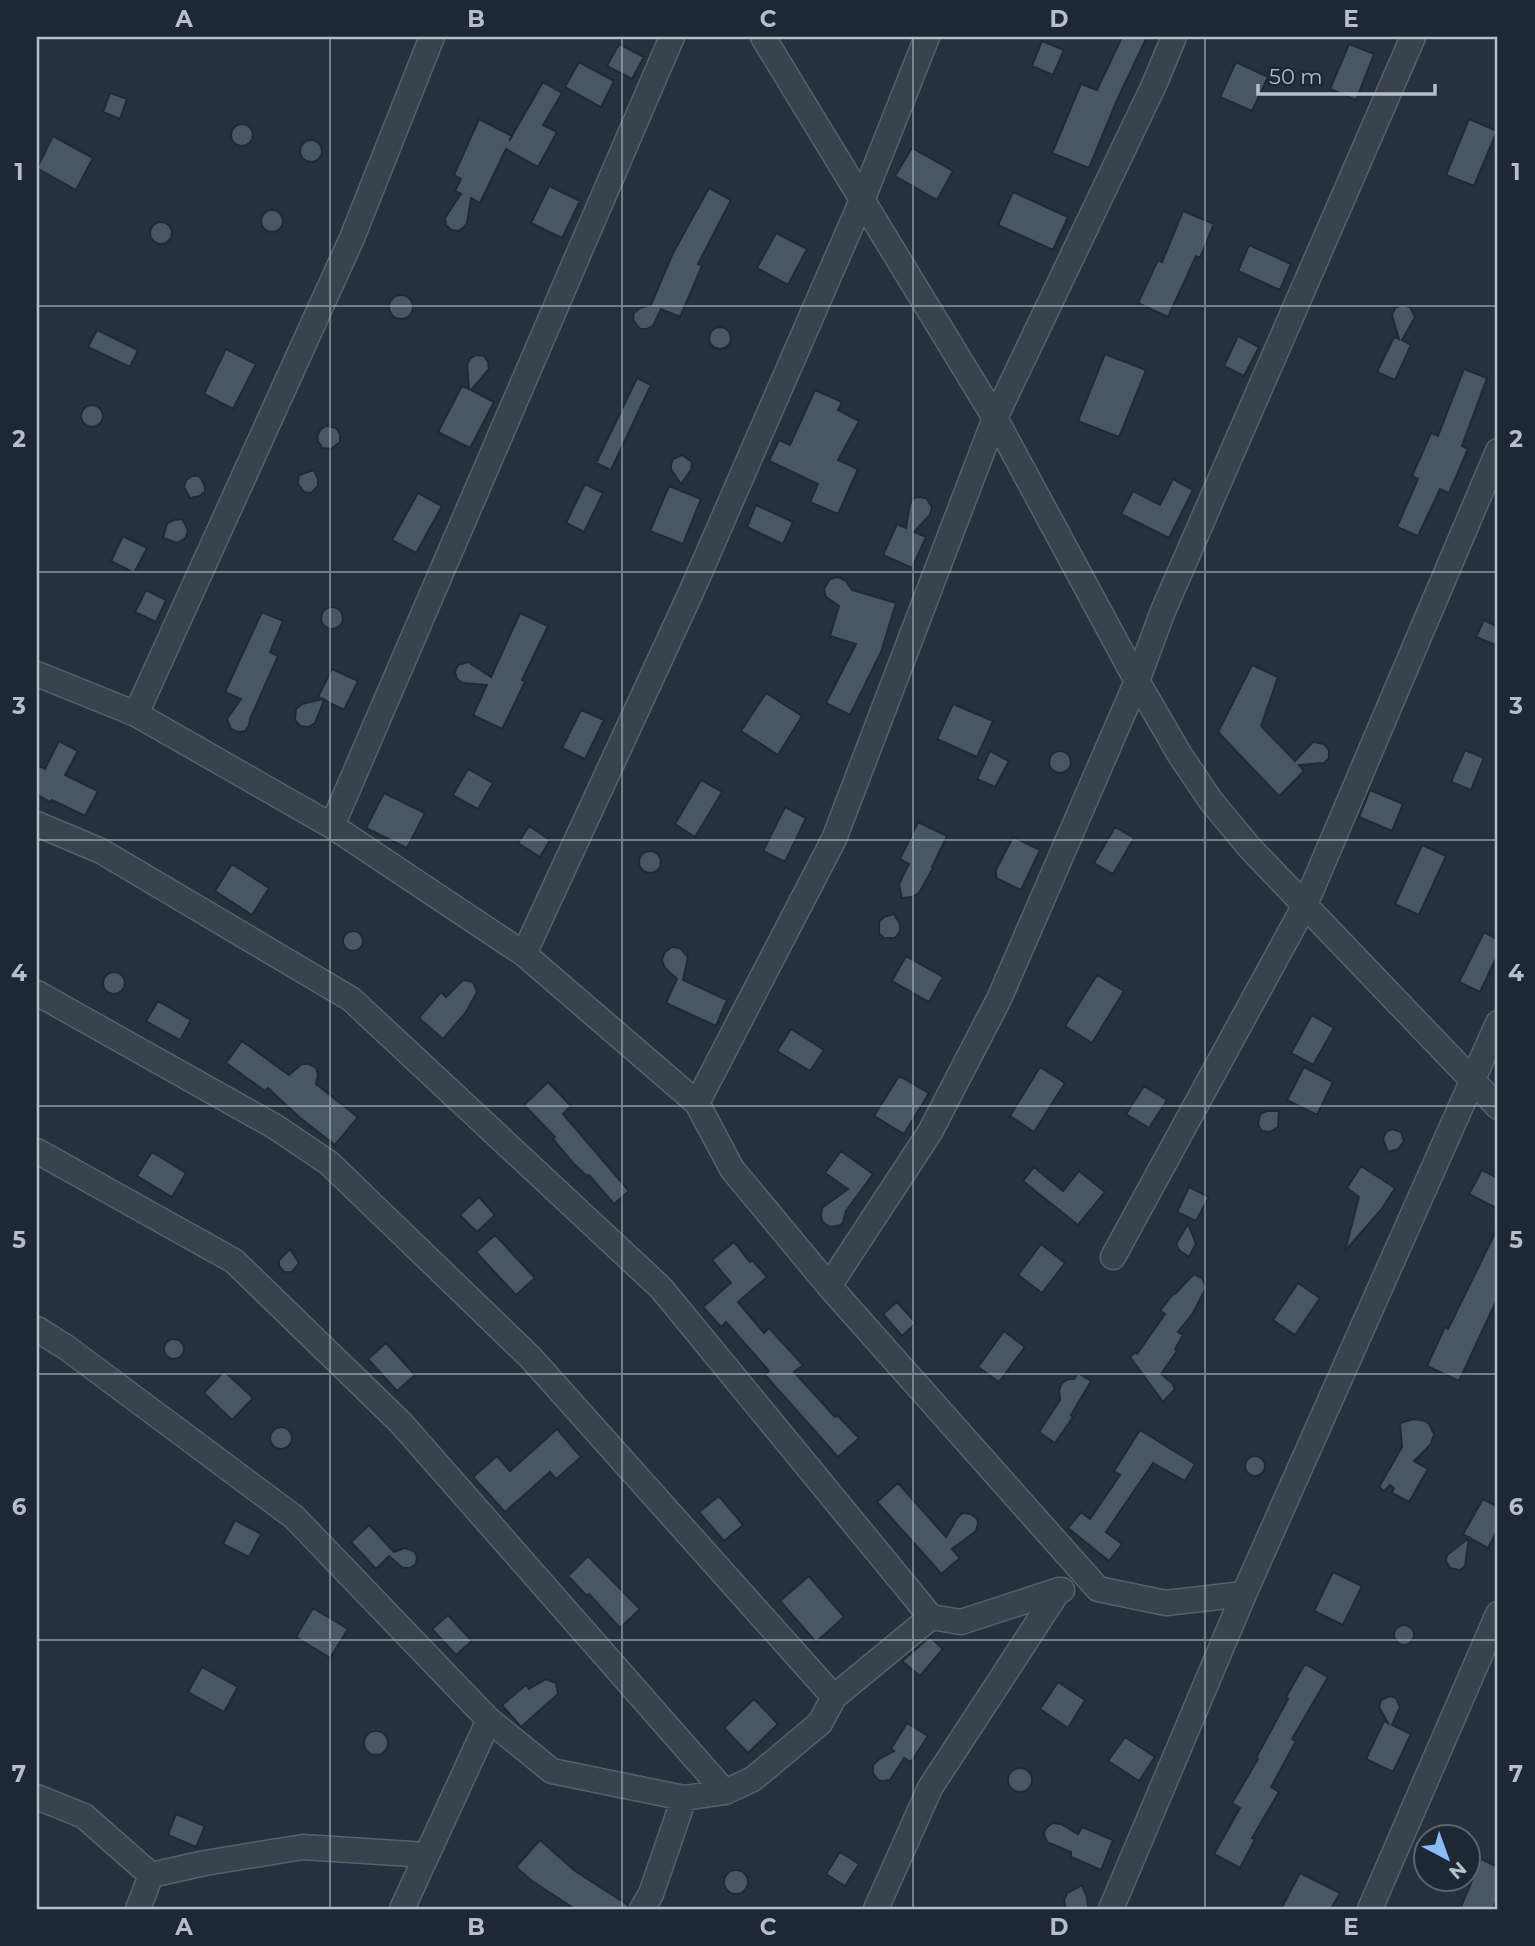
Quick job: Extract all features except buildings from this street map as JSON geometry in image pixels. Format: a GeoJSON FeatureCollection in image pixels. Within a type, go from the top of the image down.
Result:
{"type":"FeatureCollection","features":[{"type":"Feature","properties":{"kind":"street"},"geometry":{"type":"LineString","coordinates":[[136,715],[352,238],[432,37]]}},
{"type":"Feature","properties":{"kind":"street"},"geometry":{"type":"LineString","coordinates":[[332,826],[672,37]]}},
{"type":"Feature","properties":{"kind":"street"},"geometry":{"type":"LineString","coordinates":[[763,37],[995,418],[1138,681],[1180,755],[1211,801],[1250,848],[1498,1107]]}},
{"type":"Feature","properties":{"kind":"street"},"geometry":{"type":"LineString","coordinates":[[524,954],[693,588],[863,198],[927,37]]}},
{"type":"Feature","properties":{"kind":"street"},"geometry":{"type":"LineString","coordinates":[[697,1103],[834,839],[995,418],[1154,85],[1174,37]]}},
{"type":"Feature","properties":{"kind":"street"},"geometry":{"type":"LineString","coordinates":[[830,1286],[930,1132],[992,1011],[1138,681],[1163,611],[1413,37]]}},
{"type":"Feature","properties":{"kind":"street"},"geometry":{"type":"LineString","coordinates":[[1113,1257],[1305,905],[1498,451]]}},
{"type":"Feature","properties":{"kind":"street"},"geometry":{"type":"LineString","coordinates":[[37,674],[136,715],[332,826],[524,954],[697,1103],[732,1169],[830,1286],[1098,1589]]}},
{"type":"Feature","properties":{"kind":"street"},"geometry":{"type":"LineString","coordinates":[[37,824],[101,851],[351,999],[661,1288],[931,1617],[961,1622],[1059,1590],[1098,1589],[1166,1603],[1244,1594]]}},
{"type":"Feature","properties":{"kind":"street"},"geometry":{"type":"LineString","coordinates":[[37,993],[274,1126],[329,1163],[531,1358],[834,1698]]}},
{"type":"Feature","properties":{"kind":"street"},"geometry":{"type":"LineString","coordinates":[[1111,1909],[1244,1594],[1498,1023]]}},
{"type":"Feature","properties":{"kind":"street"},"geometry":{"type":"LineString","coordinates":[[37,1151],[234,1261],[401,1423],[725,1792]]}},
{"type":"Feature","properties":{"kind":"street"},"geometry":{"type":"LineString","coordinates":[[37,1329],[67,1348],[294,1517],[489,1720],[552,1771],[684,1798],[725,1792],[753,1779],[820,1723],[834,1698],[931,1617]]}},
{"type":"Feature","properties":{"kind":"street"},"geometry":{"type":"LineString","coordinates":[[876,1909],[930,1788],[1059,1590]]}},
{"type":"Feature","properties":{"kind":"street"},"geometry":{"type":"LineString","coordinates":[[1370,1909],[1498,1614]]}},
{"type":"Feature","properties":{"kind":"street"},"geometry":{"type":"LineString","coordinates":[[402,1909],[489,1720]]}},
{"type":"Feature","properties":{"kind":"street"},"geometry":{"type":"LineString","coordinates":[[37,1797],[83,1816],[151,1875]]}},
{"type":"Feature","properties":{"kind":"street"},"geometry":{"type":"LineString","coordinates":[[642,1909],[651,1894],[684,1798]]}},
{"type":"Feature","properties":{"kind":"street"},"geometry":{"type":"LineString","coordinates":[[151,1875],[303,1847],[427,1855]]}},
{"type":"Feature","properties":{"kind":"street"},"geometry":{"type":"LineString","coordinates":[[138,1909],[151,1875]]}}]}
